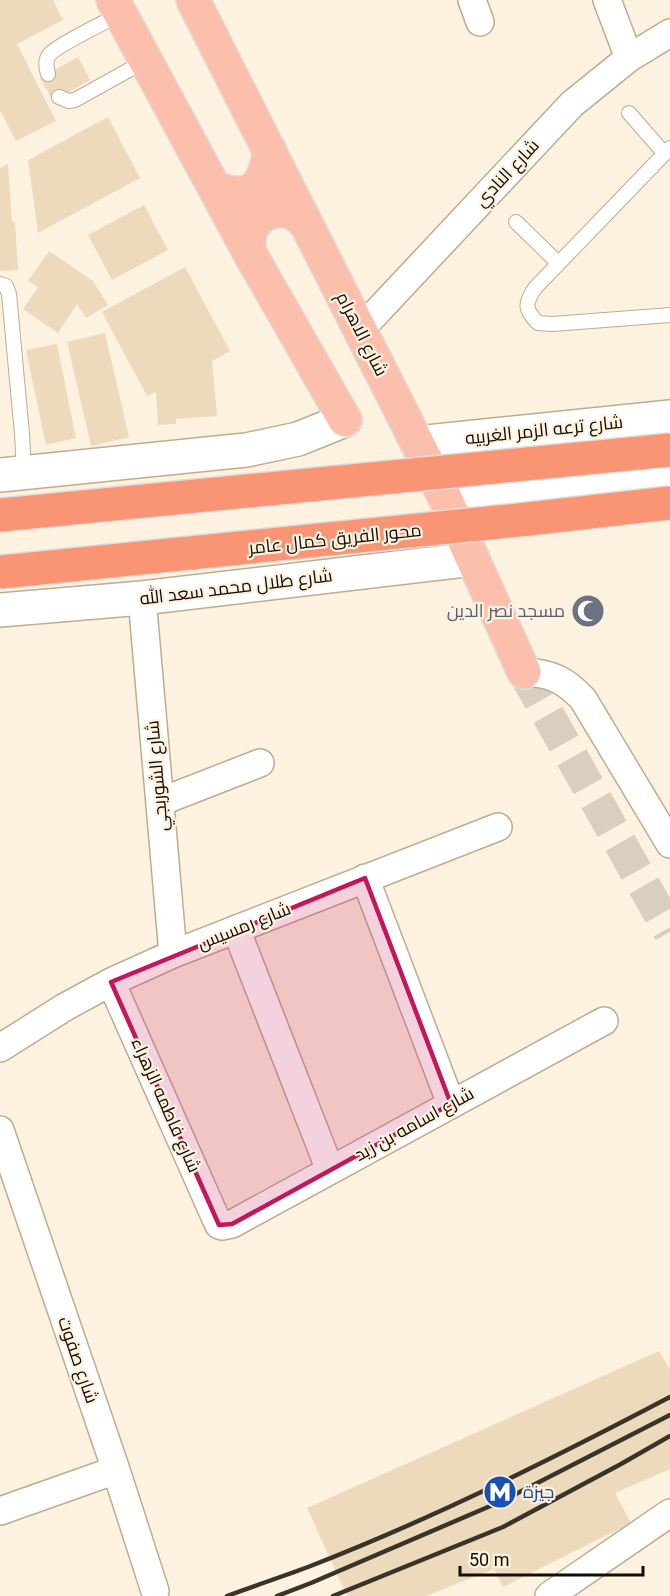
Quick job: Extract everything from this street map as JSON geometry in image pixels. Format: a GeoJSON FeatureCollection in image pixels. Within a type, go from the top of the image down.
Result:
{"type":"FeatureCollection","features":[{"type":"Feature","properties":{"kind":"highway"},"geometry":{"type":"LineString","coordinates":[[0,515],[670,450]]}},
{"type":"Feature","properties":{"kind":"highway","name":"محور الفريق كمال عامر"},"geometry":{"type":"LineString","coordinates":[[0,572],[516,521],[670,503]]}},
{"type":"Feature","properties":{"kind":"main road","name":"شارع الاهرام"},"geometry":{"type":"LineString","coordinates":[[193,0],[446,500],[524,672]]}},
{"type":"Feature","properties":{"kind":"main road"},"geometry":{"type":"LineString","coordinates":[[12,473],[246,450],[298,439],[345,420],[249,252],[116,7]]}},
{"type":"Feature","properties":{"kind":"main road"},"geometry":{"type":"LineString","coordinates":[[215,188],[236,193],[254,188],[261,182],[266,171],[270,151]]}},
{"type":"Feature","properties":{"kind":"main road"},"geometry":{"type":"LineString","coordinates":[[249,252],[251,229],[264,215],[283,210],[293,213],[304,222]]}},
{"type":"Feature","properties":{"kind":"main road","name":"شارع ترعه الزمر الغربيه"},"geometry":{"type":"LineString","coordinates":[[417,443],[670,417]]}},
{"type":"Feature","properties":{"kind":"main road"},"geometry":{"type":"LineString","coordinates":[[446,500],[670,479]]}},
{"type":"Feature","properties":{"kind":"main road","name":"شارع طلال محمد سعد الله"},"geometry":{"type":"LineString","coordinates":[[0,610],[142,598],[472,559]]}},
{"type":"Feature","properties":{"kind":"street"},"geometry":{"type":"LineString","coordinates":[[607,0],[630,58]]}},
{"type":"Feature","properties":{"kind":"street","name":"شارع النادي"},"geometry":{"type":"LineString","coordinates":[[360,330],[572,104],[630,58],[670,33]]}},
{"type":"Feature","properties":{"kind":"street","name":"شارع الشوربجي"},"geometry":{"type":"LineString","coordinates":[[142,598],[173,954]]}},
{"type":"Feature","properties":{"kind":"street"},"geometry":{"type":"LineString","coordinates":[[524,672],[538,672],[557,678],[574,689],[583,699],[666,826]]}},
{"type":"Feature","properties":{"kind":"street"},"geometry":{"type":"LineString","coordinates":[[159,802],[260,763]]}},
{"type":"Feature","properties":{"kind":"street","name":"شارع رمسيس"},"geometry":{"type":"LineString","coordinates":[[0,1048],[65,1007],[111,982],[173,954],[498,827]]}},
{"type":"Feature","properties":{"kind":"street"},"geometry":{"type":"LineString","coordinates":[[365,878],[451,1104]]}},
{"type":"Feature","properties":{"kind":"street"},"geometry":{"type":"LineString","coordinates":[[236,929],[330,1170]]}},
{"type":"Feature","properties":{"kind":"street","name":"شارع فاطمه الزهراء"},"geometry":{"type":"LineString","coordinates":[[111,982],[217,1221],[222,1226]]}},
{"type":"Feature","properties":{"kind":"street","name":"شارع اسامه بن زيد"},"geometry":{"type":"LineString","coordinates":[[222,1226],[232,1224],[604,1021]]}},
{"type":"Feature","properties":{"kind":"street","name":"شارع صفوت"},"geometry":{"type":"LineString","coordinates":[[0,1130],[155,1591]]}},
{"type":"Feature","properties":{"kind":"street"},"geometry":{"type":"LineString","coordinates":[[0,1510],[116,1470]]}},
{"type":"Feature","properties":{"kind":"street"},"geometry":{"type":"LineString","coordinates":[[549,1596],[670,1513]]}},
{"type":"Feature","properties":{"kind":"lane"},"geometry":{"type":"LineString","coordinates":[[48,74],[47,60],[54,50],[116,7]]}},
{"type":"Feature","properties":{"kind":"lane"},"geometry":{"type":"LineString","coordinates":[[59,97],[69,101],[75,100],[145,61]]}},
{"type":"Feature","properties":{"kind":"lane"},"geometry":{"type":"LineString","coordinates":[[629,114],[667,150],[535,288],[527,299],[528,314],[538,323],[553,324],[670,315]]}},
{"type":"Feature","properties":{"kind":"lane"},"geometry":{"type":"LineString","coordinates":[[516,222],[558,263]]}},
{"type":"Feature","properties":{"kind":"lane"},"geometry":{"type":"LineString","coordinates":[[0,284],[6,286],[9,294],[22,434],[12,473]]}},
{"type":"Feature","properties":{"kind":"highlighted area"},"geometry":{"type":"Polygon","coordinates":[[[365,878],[451,1104],[232,1224],[219,1225],[111,982],[365,878]]]}},
{"type":"Feature","properties":{"kind":"building"},"geometry":{"type":"Polygon","coordinates":[[[0,0],[53,0],[63,20],[17,44],[56,121],[16,141],[0,110],[0,0]]]}},
{"type":"Feature","properties":{"kind":"building"},"geometry":{"type":"Polygon","coordinates":[[[78,57],[90,80],[53,101],[40,78],[78,57]]]}},
{"type":"Feature","properties":{"kind":"building"},"geometry":{"type":"Polygon","coordinates":[[[108,117],[140,178],[38,233],[28,160],[108,117]]]}},
{"type":"Feature","properties":{"kind":"building"},"geometry":{"type":"Polygon","coordinates":[[[8,164],[18,270],[0,271],[0,168],[8,164]]]}},
{"type":"Feature","properties":{"kind":"building"},"geometry":{"type":"Polygon","coordinates":[[[144,205],[168,250],[112,280],[88,235],[144,205]]]}},
{"type":"Feature","properties":{"kind":"building"},"geometry":{"type":"Polygon","coordinates":[[[49,251],[93,281],[108,305],[86,318],[77,304],[58,333],[23,309],[38,287],[28,281],[49,251]]]}},
{"type":"Feature","properties":{"kind":"building"},"geometry":{"type":"Polygon","coordinates":[[[185,267],[230,351],[212,361],[217,416],[176,419],[176,424],[158,425],[156,392],[147,396],[102,312],[185,267]]]}},
{"type":"Feature","properties":{"kind":"building"},"geometry":{"type":"Polygon","coordinates":[[[105,333],[129,437],[91,446],[67,342],[105,333]]]}},
{"type":"Feature","properties":{"kind":"building"},"geometry":{"type":"Polygon","coordinates":[[[57,344],[76,438],[46,445],[26,350],[57,344]]]}},
{"type":"Feature","properties":{"kind":"building","name":"جيزة"},"geometry":{"type":"Polygon","coordinates":[[[659,1351],[670,1370],[670,1469],[615,1493],[631,1523],[503,1587],[494,1569],[426,1596],[347,1596],[307,1508],[659,1351]]]}},
{"type":"Feature","properties":{"kind":"tunnel"},"geometry":{"type":"LineString","coordinates":[[524,672],[670,932]]}},
{"type":"Feature","properties":{"kind":"railway"},"geometry":{"type":"LineString","coordinates":[[227,1596],[308,1567],[400,1529],[536,1465],[670,1397]]}},
{"type":"Feature","properties":{"kind":"railway"},"geometry":{"type":"LineString","coordinates":[[277,1596],[502,1501],[670,1415]]}},
{"type":"Feature","properties":{"kind":"railway"},"geometry":{"type":"LineString","coordinates":[[333,1596],[503,1527],[670,1436]]}},
{"type":"Feature","properties":{"kind":"place","name":"مسجد نصر الدين"},"geometry":{"type":"Point","coordinates":[588,611]}},
{"type":"Feature","properties":{"kind":"place","name":"جيزة"},"geometry":{"type":"Point","coordinates":[500,1492]}}]}
